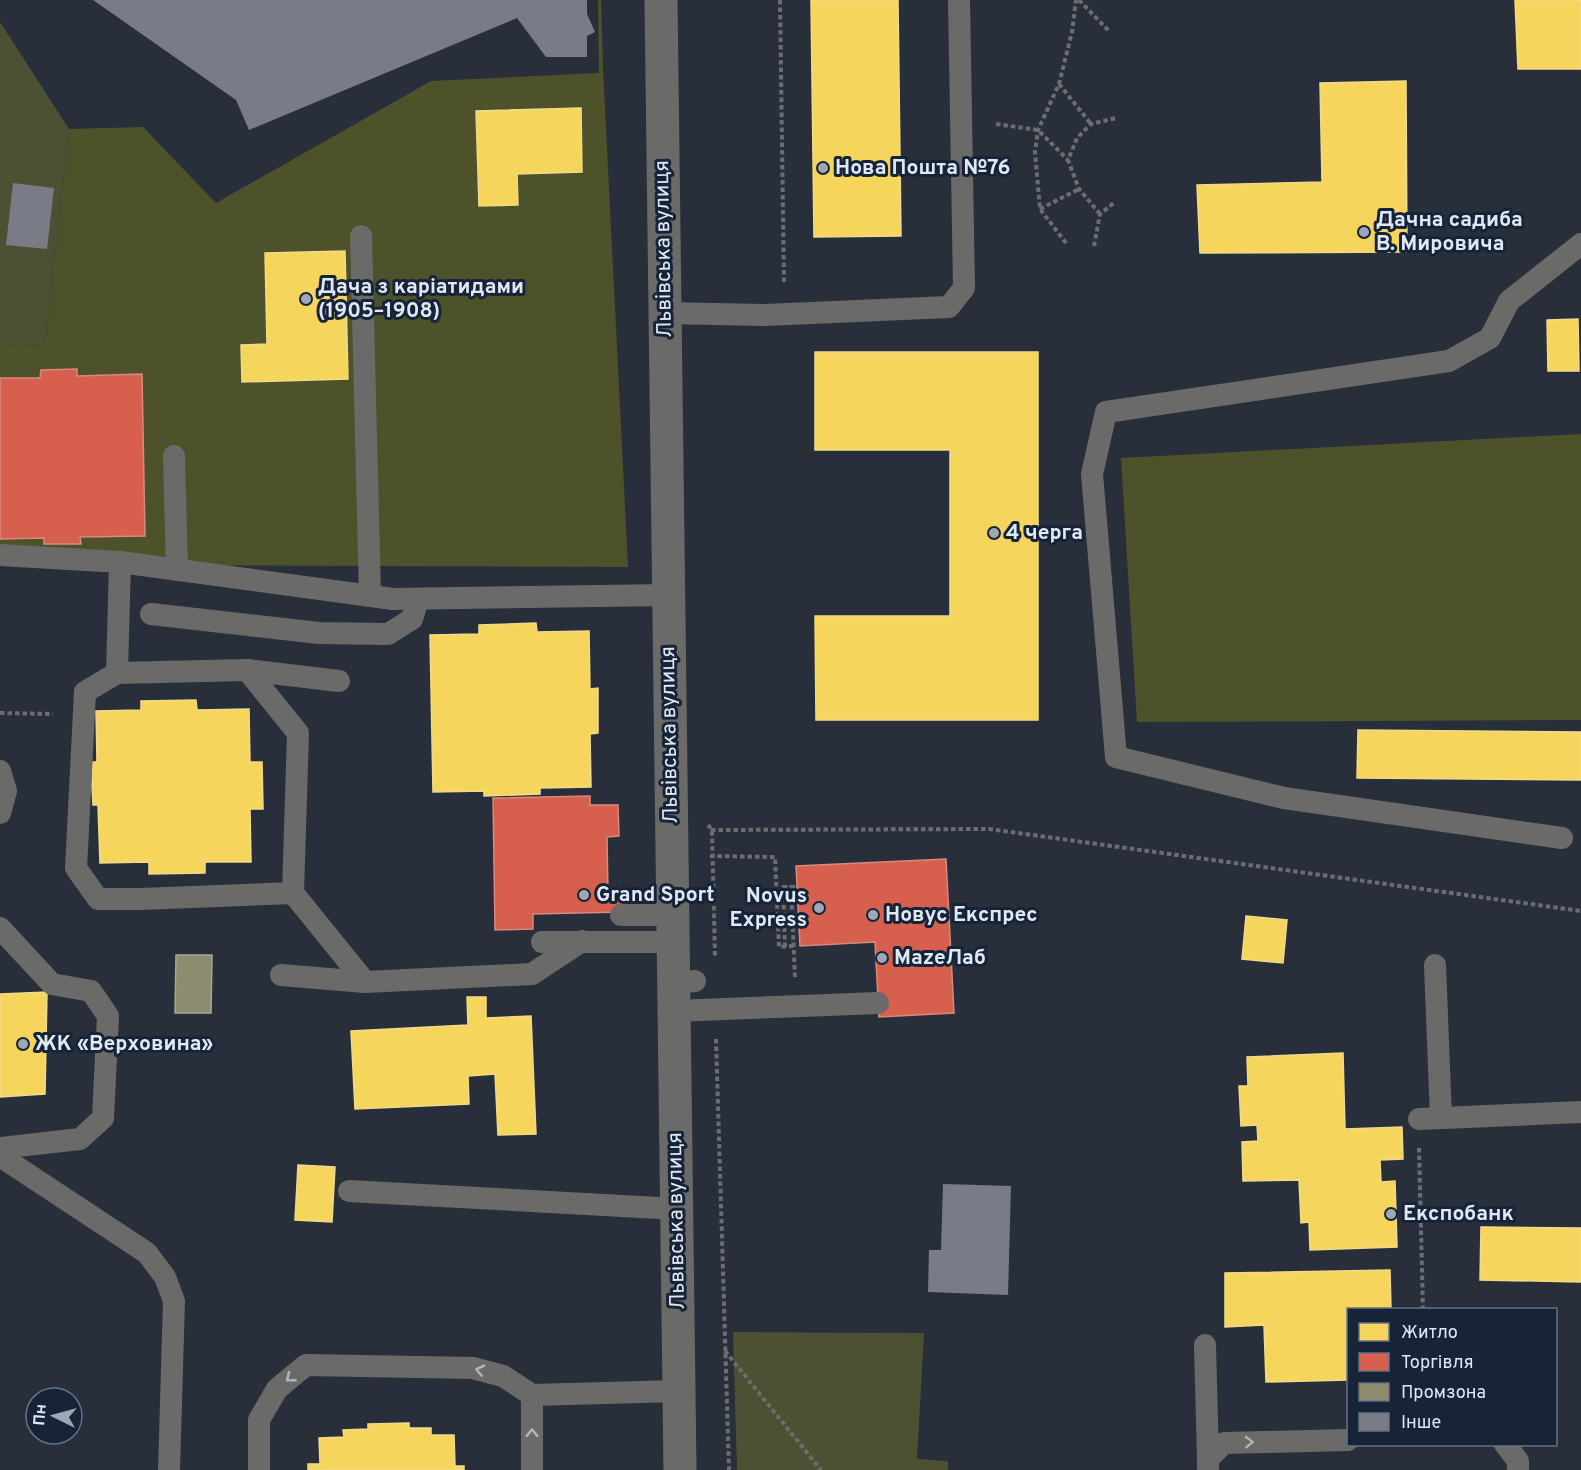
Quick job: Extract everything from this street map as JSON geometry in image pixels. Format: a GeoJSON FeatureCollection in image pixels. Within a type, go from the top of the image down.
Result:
{"type":"FeatureCollection","features":[{"type":"Feature","properties":{"kind":"street","name":"Львівська вулиця"},"geometry":{"type":"LineString","coordinates":[[661,0],[669,595],[677,860],[673,928],[681,992],[677,1209],[680,1470]]}},
{"type":"Feature","properties":{"kind":"lane"},"geometry":{"type":"LineString","coordinates":[[665,313],[784,314],[949,307],[964,288],[959,0]]}},
{"type":"Feature","properties":{"kind":"lane"},"geometry":{"type":"LineString","coordinates":[[361,236],[370,596]]}},
{"type":"Feature","properties":{"kind":"lane"},"geometry":{"type":"LineString","coordinates":[[1562,838],[1284,798],[1116,757],[1092,474],[1106,412],[1449,361],[1490,338],[1509,301],[1581,244]]}},
{"type":"Feature","properties":{"kind":"lane"},"geometry":{"type":"LineString","coordinates":[[174,456],[177,570]]}},
{"type":"Feature","properties":{"kind":"lane"},"geometry":{"type":"LineString","coordinates":[[0,555],[120,562],[393,599],[669,595]]}},
{"type":"Feature","properties":{"kind":"lane"},"geometry":{"type":"LineString","coordinates":[[117,673],[120,562]]}},
{"type":"Feature","properties":{"kind":"lane"},"geometry":{"type":"LineString","coordinates":[[151,614],[320,633],[388,634],[412,619],[418,599]]}},
{"type":"Feature","properties":{"kind":"lane"},"geometry":{"type":"LineString","coordinates":[[247,669],[298,734],[293,893],[365,982]]}},
{"type":"Feature","properties":{"kind":"lane"},"geometry":{"type":"LineString","coordinates":[[293,893],[98,899],[76,868],[85,692],[117,673],[247,669],[339,681]]}},
{"type":"Feature","properties":{"kind":"lane"},"geometry":{"type":"LineString","coordinates":[[0,771],[6,791],[0,813]]}},
{"type":"Feature","properties":{"kind":"lane"},"geometry":{"type":"LineString","coordinates":[[621,915],[673,928]]}},
{"type":"Feature","properties":{"kind":"lane"},"geometry":{"type":"LineString","coordinates":[[0,928],[52,984],[92,991],[108,1016],[103,1118],[80,1139],[0,1148]]}},
{"type":"Feature","properties":{"kind":"lane"},"geometry":{"type":"LineString","coordinates":[[542,942],[582,941],[673,928]]}},
{"type":"Feature","properties":{"kind":"lane"},"geometry":{"type":"LineString","coordinates":[[281,975],[365,982],[532,974],[582,941]]}},
{"type":"Feature","properties":{"kind":"lane"},"geometry":{"type":"LineString","coordinates":[[1435,965],[1430,1119],[1581,1112]]}},
{"type":"Feature","properties":{"kind":"lane"},"geometry":{"type":"LineString","coordinates":[[681,992],[878,1003]]}},
{"type":"Feature","properties":{"kind":"lane"},"geometry":{"type":"LineString","coordinates":[[0,1156],[147,1253],[165,1277],[174,1300],[169,1470]]}},
{"type":"Feature","properties":{"kind":"lane"},"geometry":{"type":"LineString","coordinates":[[349,1191],[677,1209]]}},
{"type":"Feature","properties":{"kind":"lane"},"geometry":{"type":"LineString","coordinates":[[1205,1345],[1208,1465]]}},
{"type":"Feature","properties":{"kind":"lane"},"geometry":{"type":"LineString","coordinates":[[259,1470],[259,1420],[277,1389],[306,1365],[473,1368],[503,1376],[532,1395],[680,1390]]}},
{"type":"Feature","properties":{"kind":"lane"},"geometry":{"type":"LineString","coordinates":[[532,1395],[532,1470]]}},
{"type":"Feature","properties":{"kind":"lane"},"geometry":{"type":"LineString","coordinates":[[1208,1465],[1224,1443],[1347,1440]]}},
{"type":"Feature","properties":{"kind":"lane"},"geometry":{"type":"LineString","coordinates":[[1507,1446],[1518,1461],[1518,1470]]}},
{"type":"Feature","properties":{"kind":"path"},"geometry":{"type":"LineString","coordinates":[[780,0],[784,314]]}},
{"type":"Feature","properties":{"kind":"path"},"geometry":{"type":"LineString","coordinates":[[1078,0],[1109,30]]}},
{"type":"Feature","properties":{"kind":"path"},"geometry":{"type":"LineString","coordinates":[[1066,243],[1040,209],[1035,152],[1038,130],[1059,84],[1078,0]]}},
{"type":"Feature","properties":{"kind":"path"},"geometry":{"type":"LineString","coordinates":[[1059,84],[1091,124]]}},
{"type":"Feature","properties":{"kind":"path"},"geometry":{"type":"LineString","coordinates":[[1068,160],[1077,138],[1091,124],[1116,118]]}},
{"type":"Feature","properties":{"kind":"path"},"geometry":{"type":"LineString","coordinates":[[996,124],[1038,130],[1068,160],[1079,189],[1100,214]]}},
{"type":"Feature","properties":{"kind":"path"},"geometry":{"type":"LineString","coordinates":[[1040,209],[1079,189]]}},
{"type":"Feature","properties":{"kind":"path"},"geometry":{"type":"LineString","coordinates":[[1094,246],[1100,214],[1115,202]]}},
{"type":"Feature","properties":{"kind":"path"},"geometry":{"type":"LineString","coordinates":[[0,713],[84,714]]}},
{"type":"Feature","properties":{"kind":"path"},"geometry":{"type":"LineString","coordinates":[[677,860],[989,829],[1581,911]]}},
{"type":"Feature","properties":{"kind":"path"},"geometry":{"type":"LineString","coordinates":[[677,860],[775,857],[778,947],[794,946],[791,887]]}},
{"type":"Feature","properties":{"kind":"path"},"geometry":{"type":"LineString","coordinates":[[785,947],[783,887],[797,887]]}},
{"type":"Feature","properties":{"kind":"path"},"geometry":{"type":"LineString","coordinates":[[1423,1308],[1430,1119]]}},
{"type":"Feature","properties":{"kind":"path"},"geometry":{"type":"LineString","coordinates":[[725,1351],[821,1470]]}},
{"type":"Feature","properties":{"kind":"green space"},"geometry":{"type":"Polygon","coordinates":[[[598,0],[601,0],[628,567],[146,565],[0,555],[0,346],[45,344],[69,129],[143,127],[216,203],[431,81],[599,73],[598,0]]]}},
{"type":"Feature","properties":{"kind":"green space"},"geometry":{"type":"Polygon","coordinates":[[[0,22],[69,129],[45,344],[0,346],[0,22]]]}},
{"type":"Feature","properties":{"kind":"green space"},"geometry":{"type":"Polygon","coordinates":[[[1581,434],[1581,720],[1137,722],[1121,458],[1581,434]]]}},
{"type":"Feature","properties":{"kind":"green space"},"geometry":{"type":"Polygon","coordinates":[[[733,1332],[924,1333],[917,1459],[948,1461],[948,1470],[737,1470],[733,1332]]]}},
{"type":"Feature","properties":{"kind":"building: Житло"},"geometry":{"type":"Polygon","coordinates":[[[811,0],[898,0],[901,236],[814,237],[811,0]]]}},
{"type":"Feature","properties":{"kind":"building: Житло"},"geometry":{"type":"Polygon","coordinates":[[[1515,0],[1581,0],[1581,69],[1518,69],[1515,0]]]}},
{"type":"Feature","properties":{"kind":"building: Житло"},"geometry":{"type":"Polygon","coordinates":[[[1406,81],[1407,252],[1200,253],[1197,185],[1322,182],[1320,83],[1406,81]]]}},
{"type":"Feature","properties":{"kind":"building: Житло"},"geometry":{"type":"Polygon","coordinates":[[[581,108],[582,172],[517,174],[518,205],[479,206],[476,111],[581,108]]]}},
{"type":"Feature","properties":{"kind":"building: Житло","name":"Дача з каріатидами (1905–1908)"},"geometry":{"type":"Polygon","coordinates":[[[345,251],[348,379],[242,382],[241,345],[267,344],[265,253],[345,251]]]}},
{"type":"Feature","properties":{"kind":"building: Житло"},"geometry":{"type":"Polygon","coordinates":[[[1578,319],[1579,371],[1548,371],[1547,320],[1578,319]]]}},
{"type":"Feature","properties":{"kind":"building: Житло","name":"4 черга"},"geometry":{"type":"Polygon","coordinates":[[[815,352],[1038,352],[1038,720],[816,720],[815,616],[950,616],[950,450],[815,450],[815,352]]]}},
{"type":"Feature","properties":{"kind":"building: Житло"},"geometry":{"type":"Polygon","coordinates":[[[536,623],[537,632],[589,631],[590,689],[598,688],[598,733],[590,734],[591,787],[540,788],[540,794],[484,796],[484,791],[433,792],[430,635],[479,634],[479,625],[536,623]]]}},
{"type":"Feature","properties":{"kind":"building: Житло"},"geometry":{"type":"Polygon","coordinates":[[[196,700],[197,710],[249,709],[250,762],[262,762],[263,809],[250,809],[251,862],[205,862],[205,873],[149,874],[149,862],[100,863],[98,805],[93,805],[92,785],[93,762],[97,762],[96,711],[141,710],[141,701],[196,700]]]}},
{"type":"Feature","properties":{"kind":"building: Житло"},"geometry":{"type":"Polygon","coordinates":[[[1358,730],[1581,732],[1581,780],[1357,778],[1358,730]]]}},
{"type":"Feature","properties":{"kind":"building: Житло"},"geometry":{"type":"Polygon","coordinates":[[[1246,916],[1287,920],[1283,963],[1242,959],[1246,916]]]}},
{"type":"Feature","properties":{"kind":"building: Житло","name":"ЖК «Верховина»"},"geometry":{"type":"Polygon","coordinates":[[[47,992],[45,1094],[0,1097],[0,994],[47,992]]]}},
{"type":"Feature","properties":{"kind":"building: Житло"},"geometry":{"type":"Polygon","coordinates":[[[467,997],[486,997],[486,1018],[531,1016],[536,1134],[498,1135],[495,1074],[468,1076],[469,1104],[355,1109],[351,1031],[468,1025],[467,997]]]}},
{"type":"Feature","properties":{"kind":"building: Житло"},"geometry":{"type":"Polygon","coordinates":[[[1343,1053],[1345,1129],[1402,1127],[1403,1159],[1380,1160],[1381,1182],[1395,1181],[1397,1247],[1310,1250],[1309,1222],[1301,1223],[1299,1180],[1243,1181],[1242,1142],[1258,1141],[1257,1125],[1241,1126],[1239,1086],[1248,1086],[1247,1057],[1343,1053]]]}},
{"type":"Feature","properties":{"kind":"building: Житло"},"geometry":{"type":"Polygon","coordinates":[[[298,1165],[335,1167],[332,1222],[295,1220],[298,1165]]]}},
{"type":"Feature","properties":{"kind":"building: Житло"},"geometry":{"type":"Polygon","coordinates":[[[1481,1227],[1581,1228],[1581,1282],[1480,1280],[1481,1227]]]}},
{"type":"Feature","properties":{"kind":"building: Житло"},"geometry":{"type":"Polygon","coordinates":[[[1390,1270],[1391,1308],[1347,1308],[1347,1380],[1266,1382],[1264,1325],[1225,1327],[1225,1273],[1390,1270]]]}},
{"type":"Feature","properties":{"kind":"building: Житло"},"geometry":{"type":"Polygon","coordinates":[[[409,1423],[409,1428],[431,1428],[431,1435],[454,1435],[455,1466],[464,1466],[464,1470],[308,1470],[308,1464],[320,1464],[319,1438],[344,1437],[343,1430],[368,1429],[368,1424],[409,1423]]]}},
{"type":"Feature","properties":{"kind":"building: Торгівля"},"geometry":{"type":"Polygon","coordinates":[[[77,369],[77,376],[142,374],[145,536],[80,537],[81,544],[44,544],[44,538],[0,539],[0,378],[40,378],[41,370],[77,369]]]}},
{"type":"Feature","properties":{"kind":"building: Торгівля"},"geometry":{"type":"Polygon","coordinates":[[[590,796],[590,805],[618,805],[619,836],[607,837],[608,893],[622,892],[622,912],[533,914],[533,929],[495,930],[493,798],[590,796]]]}},
{"type":"Feature","properties":{"kind":"building: Торгівля","name":"Новус Експрес"},"geometry":{"type":"Polygon","coordinates":[[[946,859],[954,1013],[879,1017],[875,942],[800,946],[796,866],[946,859]]]}},
{"type":"Feature","properties":{"kind":"building: Промзона"},"geometry":{"type":"Polygon","coordinates":[[[176,955],[212,955],[211,1013],[175,1013],[176,955]]]}},
{"type":"Feature","properties":{"kind":"building: Інше"},"geometry":{"type":"Polygon","coordinates":[[[93,0],[587,0],[587,14],[595,32],[587,36],[587,57],[546,57],[517,18],[249,130],[236,100],[93,0]]]}},
{"type":"Feature","properties":{"kind":"building: Інше"},"geometry":{"type":"Polygon","coordinates":[[[13,183],[54,188],[47,249],[6,245],[13,183]]]}},
{"type":"Feature","properties":{"kind":"building: Інше"},"geometry":{"type":"Polygon","coordinates":[[[943,1184],[1011,1186],[1008,1295],[928,1292],[929,1250],[941,1250],[943,1184]]]}},
{"type":"Feature","properties":{"kind":"place","name":"Нова Пошта №76"},"geometry":{"type":"Point","coordinates":[823,168]}},
{"type":"Feature","properties":{"kind":"place","name":"Дачна садиба В. Мировича"},"geometry":{"type":"Point","coordinates":[1364,232]}},
{"type":"Feature","properties":{"kind":"place","name":"Дача з каріатидами (1905–1908)"},"geometry":{"type":"Point","coordinates":[306,299]}},
{"type":"Feature","properties":{"kind":"place","name":"4 черга"},"geometry":{"type":"Point","coordinates":[994,533]}},
{"type":"Feature","properties":{"kind":"place","name":"Grand Sport"},"geometry":{"type":"Point","coordinates":[584,895]}},
{"type":"Feature","properties":{"kind":"place","name":"Novus Express"},"geometry":{"type":"Point","coordinates":[819,908]}},
{"type":"Feature","properties":{"kind":"place","name":"Новус Експрес"},"geometry":{"type":"Point","coordinates":[873,915]}},
{"type":"Feature","properties":{"kind":"place","name":"MazeЛаб"},"geometry":{"type":"Point","coordinates":[882,958]}},
{"type":"Feature","properties":{"kind":"place","name":"ЖК «Верховина»"},"geometry":{"type":"Point","coordinates":[23,1044]}},
{"type":"Feature","properties":{"kind":"place","name":"Експобанк"},"geometry":{"type":"Point","coordinates":[1391,1214]}}]}
